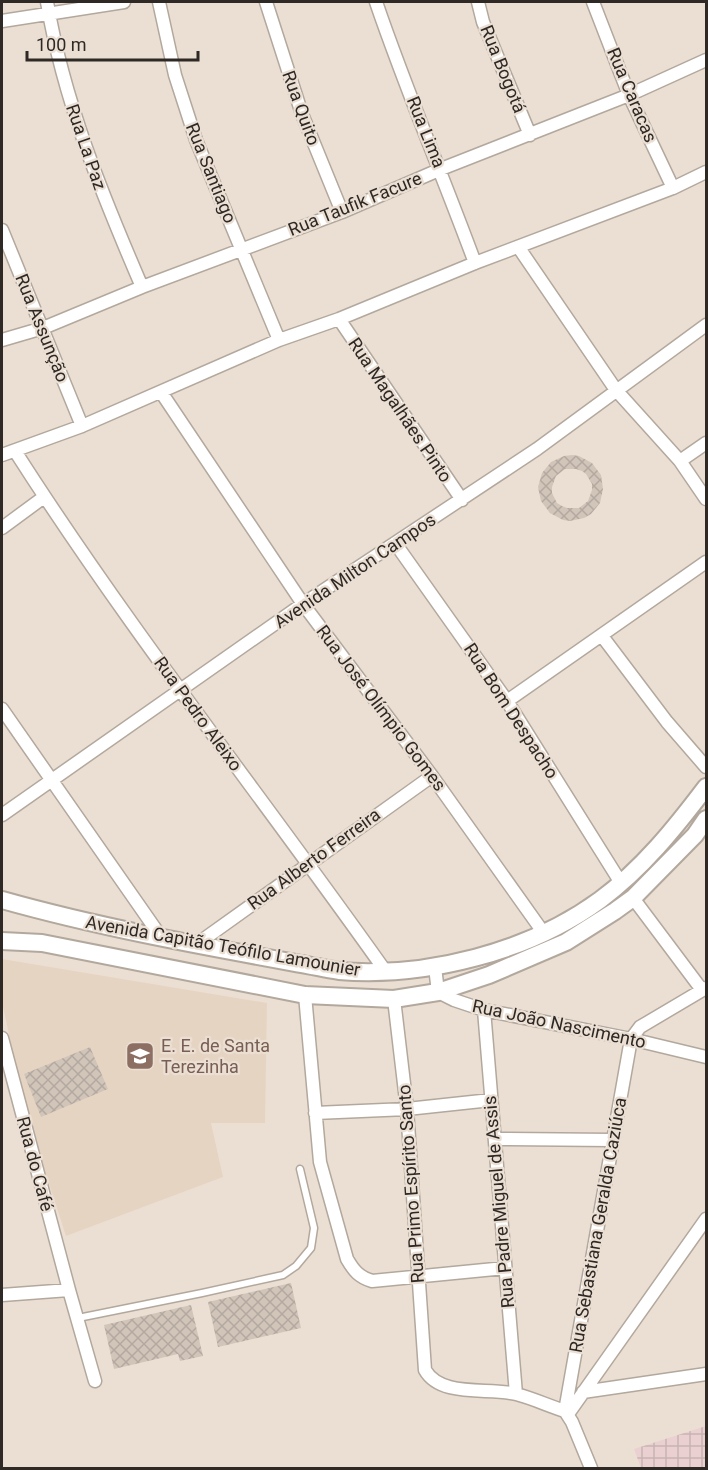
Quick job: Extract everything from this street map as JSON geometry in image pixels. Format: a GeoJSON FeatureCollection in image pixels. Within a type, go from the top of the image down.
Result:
{"type":"FeatureCollection","features":[{"type":"Feature","properties":{"kind":"main road","name":"Avenida Capitão Teófilo Lamounier"},"geometry":{"type":"LineString","coordinates":[[2,900],[47,913],[339,971],[386,972],[435,967],[499,950],[543,933],[600,900],[621,883],[671,834],[706,787]]}},
{"type":"Feature","properties":{"kind":"main road","name":"Avenida Capitão Teófilo Lamounier"},"geometry":{"type":"LineString","coordinates":[[2,941],[42,943],[304,995],[394,999],[438,992],[489,975],[566,942],[615,911],[633,898],[695,835],[706,819]]}},
{"type":"Feature","properties":{"kind":"street"},"geometry":{"type":"LineString","coordinates":[[2,21],[48,8],[124,2]]}},
{"type":"Feature","properties":{"kind":"street","name":"Rua Santiago"},"geometry":{"type":"LineString","coordinates":[[159,2],[175,75],[196,140],[279,340]]}},
{"type":"Feature","properties":{"kind":"street","name":"Rua Quito"},"geometry":{"type":"LineString","coordinates":[[266,2],[302,114],[342,212]]}},
{"type":"Feature","properties":{"kind":"street","name":"Rua Lima"},"geometry":{"type":"LineString","coordinates":[[376,2],[397,63],[441,169],[476,263]]}},
{"type":"Feature","properties":{"kind":"street","name":"Rua Bogotá"},"geometry":{"type":"LineString","coordinates":[[478,2],[483,22],[530,135]]}},
{"type":"Feature","properties":{"kind":"street","name":"Rua Caracas"},"geometry":{"type":"LineString","coordinates":[[593,2],[629,95],[673,188]]}},
{"type":"Feature","properties":{"kind":"street","name":"Rua La Paz"},"geometry":{"type":"LineString","coordinates":[[48,8],[80,135],[98,184],[142,287]]}},
{"type":"Feature","properties":{"kind":"street","name":"Rua Taufik Facure"},"geometry":{"type":"LineString","coordinates":[[2,340],[43,328],[242,248],[342,212],[441,169],[629,95],[706,60]]}},
{"type":"Feature","properties":{"kind":"street"},"geometry":{"type":"LineString","coordinates":[[2,455],[82,426],[279,340],[339,319],[705,174]]}},
{"type":"Feature","properties":{"kind":"street","name":"Rua Assunção"},"geometry":{"type":"LineString","coordinates":[[2,231],[82,426]]}},
{"type":"Feature","properties":{"kind":"street"},"geometry":{"type":"LineString","coordinates":[[519,248],[616,390],[680,461],[706,499]]}},
{"type":"Feature","properties":{"kind":"street","name":"Rua Magalhães Pinto"},"geometry":{"type":"LineString","coordinates":[[339,319],[462,500]]}},
{"type":"Feature","properties":{"kind":"street","name":"Avenida Milton Campos"},"geometry":{"type":"LineString","coordinates":[[2,815],[303,604],[537,449],[706,325]]}},
{"type":"Feature","properties":{"kind":"street","name":"Rua José Olímpio Gomes"},"geometry":{"type":"LineString","coordinates":[[161,392],[303,604],[432,776],[543,933]]}},
{"type":"Feature","properties":{"kind":"street"},"geometry":{"type":"LineString","coordinates":[[680,461],[706,443]]}},
{"type":"Feature","properties":{"kind":"street","name":"Rua Pedro Aleixo"},"geometry":{"type":"LineString","coordinates":[[15,451],[44,497],[180,692],[308,862],[386,972]]}},
{"type":"Feature","properties":{"kind":"street"},"geometry":{"type":"LineString","coordinates":[[2,528],[44,497]]}},
{"type":"Feature","properties":{"kind":"street","name":"Rua Bom Despacho"},"geometry":{"type":"LineString","coordinates":[[395,543],[507,701],[621,883]]}},
{"type":"Feature","properties":{"kind":"street"},"geometry":{"type":"LineString","coordinates":[[507,701],[706,562]]}},
{"type":"Feature","properties":{"kind":"street"},"geometry":{"type":"LineString","coordinates":[[602,636],[667,722],[706,767]]}},
{"type":"Feature","properties":{"kind":"street"},"geometry":{"type":"LineString","coordinates":[[2,709],[162,937]]}},
{"type":"Feature","properties":{"kind":"street","name":"Rua Alberto Ferreira"},"geometry":{"type":"LineString","coordinates":[[197,944],[308,862],[432,776]]}},
{"type":"Feature","properties":{"kind":"street"},"geometry":{"type":"LineString","coordinates":[[631,1039],[640,1027],[704,989],[633,898]]}},
{"type":"Feature","properties":{"kind":"street"},"geometry":{"type":"LineString","coordinates":[[435,967],[438,992]]}},
{"type":"Feature","properties":{"kind":"street","name":"Rua João Nascimento"},"geometry":{"type":"LineString","coordinates":[[438,992],[484,1010],[631,1039],[706,1057]]}},
{"type":"Feature","properties":{"kind":"street"},"geometry":{"type":"LineString","coordinates":[[304,995],[321,1162],[347,1259],[356,1273],[372,1281],[505,1268]]}},
{"type":"Feature","properties":{"kind":"street","name":"Rua Primo Espírito Santo"},"geometry":{"type":"LineString","coordinates":[[394,999],[407,1109],[425,1370],[430,1378],[447,1387],[516,1394]]}},
{"type":"Feature","properties":{"kind":"street","name":"Rua Padre Miguel de Assis"},"geometry":{"type":"LineString","coordinates":[[484,1010],[516,1394]]}},
{"type":"Feature","properties":{"kind":"street","name":"Rua do Café"},"geometry":{"type":"LineString","coordinates":[[2,1038],[95,1381]]}},
{"type":"Feature","properties":{"kind":"street","name":"Rua Sebastiana Geralda Caziúca"},"geometry":{"type":"LineString","coordinates":[[566,1413],[631,1039]]}},
{"type":"Feature","properties":{"kind":"street"},"geometry":{"type":"LineString","coordinates":[[315,1113],[407,1109],[490,1100]]}},
{"type":"Feature","properties":{"kind":"street"},"geometry":{"type":"LineString","coordinates":[[496,1139],[612,1140]]}},
{"type":"Feature","properties":{"kind":"street"},"geometry":{"type":"LineString","coordinates":[[566,1413],[706,1220]]}},
{"type":"Feature","properties":{"kind":"street"},"geometry":{"type":"LineString","coordinates":[[2,1295],[69,1290]]}},
{"type":"Feature","properties":{"kind":"street"},"geometry":{"type":"LineString","coordinates":[[583,1392],[706,1374]]}},
{"type":"Feature","properties":{"kind":"street"},"geometry":{"type":"LineString","coordinates":[[516,1394],[566,1413],[591,1468]]}},
{"type":"Feature","properties":{"kind":"lane"},"geometry":{"type":"LineString","coordinates":[[77,1318],[283,1275],[296,1266],[310,1248],[314,1228],[300,1168]]}},
{"type":"Feature","properties":{"kind":"shaded area","name":"E. E. de Santa Terezinha"},"geometry":{"type":"Polygon","coordinates":[[[2,959],[267,1003],[265,1123],[211,1123],[223,1177],[66,1236],[25,1109],[2,1002],[2,959]]]}},
{"type":"Feature","properties":{"kind":"shaded area"},"geometry":{"type":"Polygon","coordinates":[[[706,1426],[706,1468],[641,1468],[634,1449],[706,1426]]]}},
{"type":"Feature","properties":{"kind":"building"},"geometry":{"type":"Polygon","coordinates":[[[564,456],[579,456],[592,463],[601,475],[603,489],[600,503],[591,514],[570,521],[550,513],[541,501],[538,487],[542,473],[551,462],[564,456]],[[565,469],[556,476],[552,487],[557,503],[567,508],[579,508],[588,501],[592,490],[592,484],[586,474],[576,469],[565,469]]]}},
{"type":"Feature","properties":{"kind":"building"},"geometry":{"type":"Polygon","coordinates":[[[90,1047],[108,1089],[41,1117],[24,1074],[90,1047]]]}},
{"type":"Feature","properties":{"kind":"building"},"geometry":{"type":"Polygon","coordinates":[[[291,1283],[301,1328],[218,1347],[208,1302],[291,1283]]]}},
{"type":"Feature","properties":{"kind":"building"},"geometry":{"type":"Polygon","coordinates":[[[191,1305],[203,1356],[180,1361],[178,1354],[114,1369],[104,1325],[191,1305]]]}},
{"type":"Feature","properties":{"kind":"place","name":"E. E. de Santa Terezinha"},"geometry":{"type":"Point","coordinates":[140,1056]}}]}
